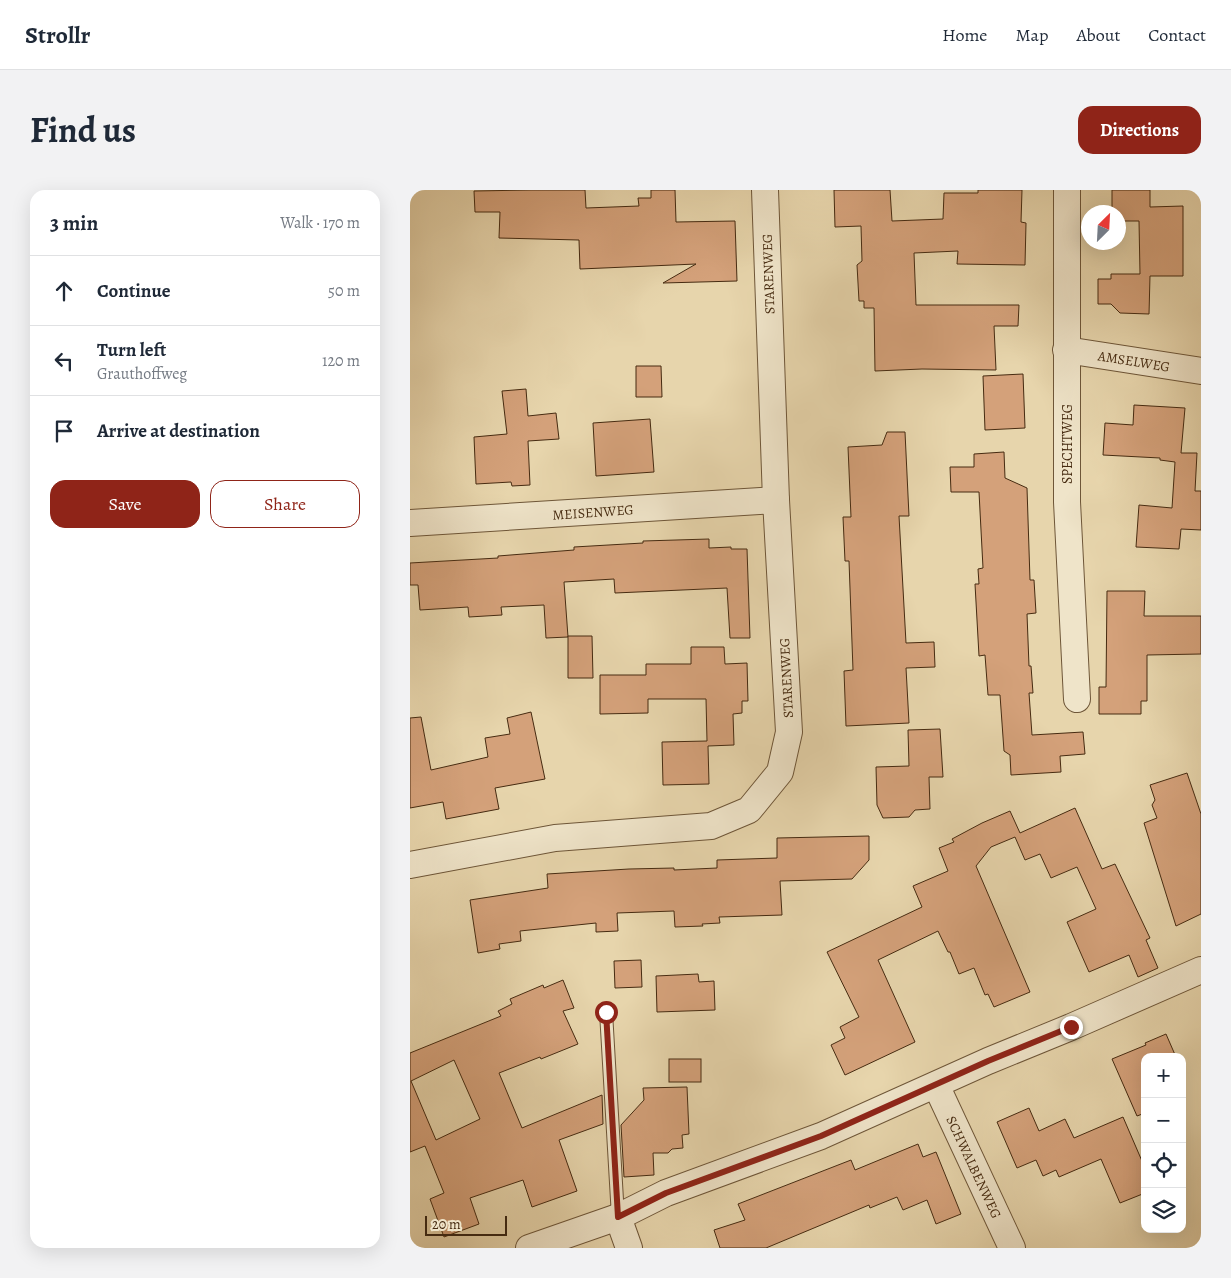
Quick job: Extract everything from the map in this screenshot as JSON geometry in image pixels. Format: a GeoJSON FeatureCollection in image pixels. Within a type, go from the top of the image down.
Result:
{"type":"FeatureCollection","features":[{"type":"Feature","properties":{"kind":"street","name":"STARENWEG"},"geometry":{"type":"LineString","coordinates":[[410,865],[555,838],[711,826],[749,810],[780,772],[789,732],[776,500],[765,190]]}},
{"type":"Feature","properties":{"kind":"street","name":"SPECHTWEG"},"geometry":{"type":"LineString","coordinates":[[1067,190],[1067,502],[1078,699]]}},
{"type":"Feature","properties":{"kind":"street","name":"AMSELWEG"},"geometry":{"type":"LineString","coordinates":[[1066,350],[1201,371]]}},
{"type":"Feature","properties":{"kind":"street","name":"MEISENWEG"},"geometry":{"type":"LineString","coordinates":[[410,523],[776,500]]}},
{"type":"Feature","properties":{"kind":"street"},"geometry":{"type":"LineString","coordinates":[[530,1248],[618,1217],[666,1193],[821,1136],[988,1061],[1201,970]]}},
{"type":"Feature","properties":{"kind":"street","name":"SCHWALBENWEG"},"geometry":{"type":"LineString","coordinates":[[936,1085],[1012,1248]]}},
{"type":"Feature","properties":{"kind":"street"},"geometry":{"type":"LineString","coordinates":[[618,1217],[629,1248]]}},
{"type":"Feature","properties":{"kind":"lane"},"geometry":{"type":"LineString","coordinates":[[606,1012],[618,1217]]}},
{"type":"Feature","properties":{"kind":"building"},"geometry":{"type":"Polygon","coordinates":[[[585,190],[586,208],[639,206],[638,198],[651,198],[651,190],[675,190],[676,222],[735,221],[737,281],[663,283],[696,264],[580,269],[579,240],[499,238],[500,212],[475,212],[474,191],[585,190]]]}},
{"type":"Feature","properties":{"kind":"building"},"geometry":{"type":"Polygon","coordinates":[[[834,190],[890,190],[892,221],[943,219],[944,193],[978,193],[978,190],[1022,190],[1021,222],[1026,223],[1025,265],[957,264],[958,251],[914,253],[916,305],[1019,305],[1018,326],[994,326],[996,370],[922,369],[875,371],[874,308],[864,308],[864,301],[859,301],[857,265],[862,261],[861,226],[835,227],[834,190]]]}},
{"type":"Feature","properties":{"kind":"building"},"geometry":{"type":"Polygon","coordinates":[[[1112,190],[1150,190],[1150,207],[1183,206],[1183,276],[1150,276],[1149,314],[1120,313],[1111,304],[1098,304],[1098,279],[1111,279],[1111,274],[1140,274],[1139,221],[1126,221],[1126,205],[1112,205],[1112,190]]]}},
{"type":"Feature","properties":{"kind":"building"},"geometry":{"type":"Polygon","coordinates":[[[636,366],[661,366],[662,397],[636,397],[636,366]]]}},
{"type":"Feature","properties":{"kind":"building"},"geometry":{"type":"Polygon","coordinates":[[[1023,374],[1025,428],[985,430],[983,376],[1023,374]]]}},
{"type":"Feature","properties":{"kind":"building"},"geometry":{"type":"Polygon","coordinates":[[[526,389],[528,416],[556,413],[559,439],[528,441],[530,485],[512,486],[511,482],[476,484],[474,437],[507,434],[502,391],[526,389]]]}},
{"type":"Feature","properties":{"kind":"building"},"geometry":{"type":"Polygon","coordinates":[[[1134,405],[1185,408],[1181,453],[1197,453],[1195,491],[1201,491],[1201,530],[1181,529],[1179,549],[1136,547],[1139,505],[1172,508],[1175,462],[1160,460],[1160,458],[1103,455],[1105,423],[1133,425],[1134,405]]]}},
{"type":"Feature","properties":{"kind":"building"},"geometry":{"type":"Polygon","coordinates":[[[650,419],[654,472],[596,476],[593,423],[650,419]]]}},
{"type":"Feature","properties":{"kind":"building"},"geometry":{"type":"Polygon","coordinates":[[[887,432],[905,432],[909,516],[899,516],[906,643],[934,642],[935,667],[906,668],[909,723],[846,726],[844,671],[853,670],[849,561],[845,561],[843,517],[851,517],[848,447],[882,445],[887,432]]]}},
{"type":"Feature","properties":{"kind":"building"},"geometry":{"type":"Polygon","coordinates":[[[1004,452],[1005,478],[1027,488],[1030,580],[1034,580],[1036,613],[1027,614],[1029,666],[1031,666],[1033,693],[1029,693],[1032,735],[1083,732],[1085,754],[1060,756],[1061,772],[1011,775],[1010,755],[1004,751],[1000,695],[988,695],[985,655],[979,656],[975,584],[979,584],[978,569],[983,568],[979,492],[951,492],[950,467],[974,467],[974,454],[1004,452]]]}},
{"type":"Feature","properties":{"kind":"building"},"geometry":{"type":"Polygon","coordinates":[[[709,539],[709,548],[731,547],[731,549],[747,549],[750,638],[730,638],[727,588],[615,593],[614,579],[564,582],[568,637],[546,638],[544,605],[501,607],[502,615],[469,617],[468,607],[420,610],[418,585],[410,585],[410,563],[498,558],[498,556],[574,550],[574,547],[643,543],[643,541],[709,539]]]}},
{"type":"Feature","properties":{"kind":"building"},"geometry":{"type":"Polygon","coordinates":[[[1107,591],[1145,591],[1144,616],[1201,616],[1201,654],[1147,655],[1147,701],[1141,701],[1141,714],[1099,714],[1099,687],[1106,687],[1107,591]]]}},
{"type":"Feature","properties":{"kind":"building"},"geometry":{"type":"Polygon","coordinates":[[[568,636],[592,636],[593,678],[568,678],[568,636]]]}},
{"type":"Feature","properties":{"kind":"building"},"geometry":{"type":"Polygon","coordinates":[[[691,647],[724,647],[725,664],[747,663],[748,701],[742,701],[742,713],[733,714],[734,745],[708,746],[709,784],[663,785],[662,742],[707,741],[706,699],[648,699],[648,713],[600,714],[600,675],[646,675],[646,664],[691,664],[691,647]]]}},
{"type":"Feature","properties":{"kind":"building"},"geometry":{"type":"Polygon","coordinates":[[[531,712],[545,779],[495,788],[499,809],[446,819],[443,802],[410,808],[410,718],[421,717],[431,770],[488,757],[485,738],[510,734],[507,718],[531,712]]]}},
{"type":"Feature","properties":{"kind":"building"},"geometry":{"type":"Polygon","coordinates":[[[940,729],[943,777],[929,777],[930,809],[915,810],[909,817],[883,818],[877,805],[876,767],[909,766],[908,730],[940,729]]]}},
{"type":"Feature","properties":{"kind":"building"},"geometry":{"type":"Polygon","coordinates":[[[1187,773],[1201,814],[1201,914],[1176,926],[1144,823],[1157,818],[1152,805],[1155,800],[1150,785],[1187,773]]]}},
{"type":"Feature","properties":{"kind":"building"},"geometry":{"type":"Polygon","coordinates":[[[1075,808],[1102,869],[1115,864],[1150,938],[1146,940],[1158,968],[1138,977],[1129,955],[1089,972],[1067,922],[1096,909],[1077,867],[1051,878],[1040,854],[1025,860],[1015,837],[991,847],[976,866],[1030,992],[994,1007],[988,994],[985,995],[974,968],[959,974],[950,952],[948,952],[938,931],[878,960],[915,1042],[845,1075],[831,1045],[845,1038],[840,1027],[859,1017],[827,952],[922,907],[913,886],[948,871],[939,848],[954,842],[952,839],[1010,811],[1020,833],[1075,808]]]}},
{"type":"Feature","properties":{"kind":"building"},"geometry":{"type":"Polygon","coordinates":[[[869,836],[869,860],[852,879],[780,881],[782,915],[719,917],[720,923],[675,927],[674,911],[617,913],[618,931],[596,932],[596,923],[520,931],[521,941],[499,944],[500,949],[478,953],[470,900],[548,888],[547,874],[629,869],[674,868],[674,870],[717,868],[717,860],[777,858],[777,838],[869,836]]]}},
{"type":"Feature","properties":{"kind":"building"},"geometry":{"type":"Polygon","coordinates":[[[641,960],[642,987],[615,988],[614,961],[641,960]]]}},
{"type":"Feature","properties":{"kind":"building"},"geometry":{"type":"Polygon","coordinates":[[[698,974],[699,982],[714,981],[715,1010],[657,1012],[656,976],[698,974]]]}},
{"type":"Feature","properties":{"kind":"building"},"geometry":{"type":"Polygon","coordinates":[[[563,980],[574,1008],[563,1011],[578,1044],[499,1073],[522,1128],[602,1095],[603,1124],[559,1140],[577,1191],[532,1207],[523,1180],[470,1198],[479,1224],[444,1237],[430,1199],[444,1193],[425,1146],[410,1152],[410,1053],[501,1016],[498,1011],[512,1004],[510,999],[543,985],[544,988],[563,980]],[[454,1060],[411,1081],[436,1140],[480,1119],[454,1060]]]}},
{"type":"Feature","properties":{"kind":"building"},"geometry":{"type":"Polygon","coordinates":[[[1166,1034],[1174,1053],[1141,1053],[1141,1114],[1137,1116],[1112,1059],[1146,1045],[1145,1043],[1166,1034]]]}},
{"type":"Feature","properties":{"kind":"building"},"geometry":{"type":"Polygon","coordinates":[[[669,1059],[701,1059],[701,1082],[669,1082],[669,1059]]]}},
{"type":"Feature","properties":{"kind":"building"},"geometry":{"type":"Polygon","coordinates":[[[687,1087],[689,1134],[682,1135],[683,1148],[672,1149],[668,1153],[653,1153],[654,1175],[624,1177],[621,1125],[644,1100],[643,1088],[687,1087]]]}},
{"type":"Feature","properties":{"kind":"building"},"geometry":{"type":"Polygon","coordinates":[[[1029,1108],[1039,1131],[1065,1119],[1074,1138],[1123,1117],[1141,1159],[1141,1195],[1120,1203],[1101,1159],[1059,1177],[1056,1170],[1043,1176],[1036,1160],[1017,1168],[997,1122],[1029,1108]]]}},
{"type":"Feature","properties":{"kind":"building"},"geometry":{"type":"Polygon","coordinates":[[[918,1144],[923,1157],[936,1152],[961,1214],[936,1224],[927,1200],[903,1210],[897,1197],[870,1208],[869,1205],[766,1248],[720,1248],[714,1230],[745,1220],[738,1204],[851,1160],[855,1170],[918,1144]]]}},
{"type":"Feature","properties":{"kind":"route"},"geometry":{"type":"LineString","coordinates":[[606,1012],[618,1217],[666,1193],[821,1136],[988,1061],[1071,1027]]}}]}
